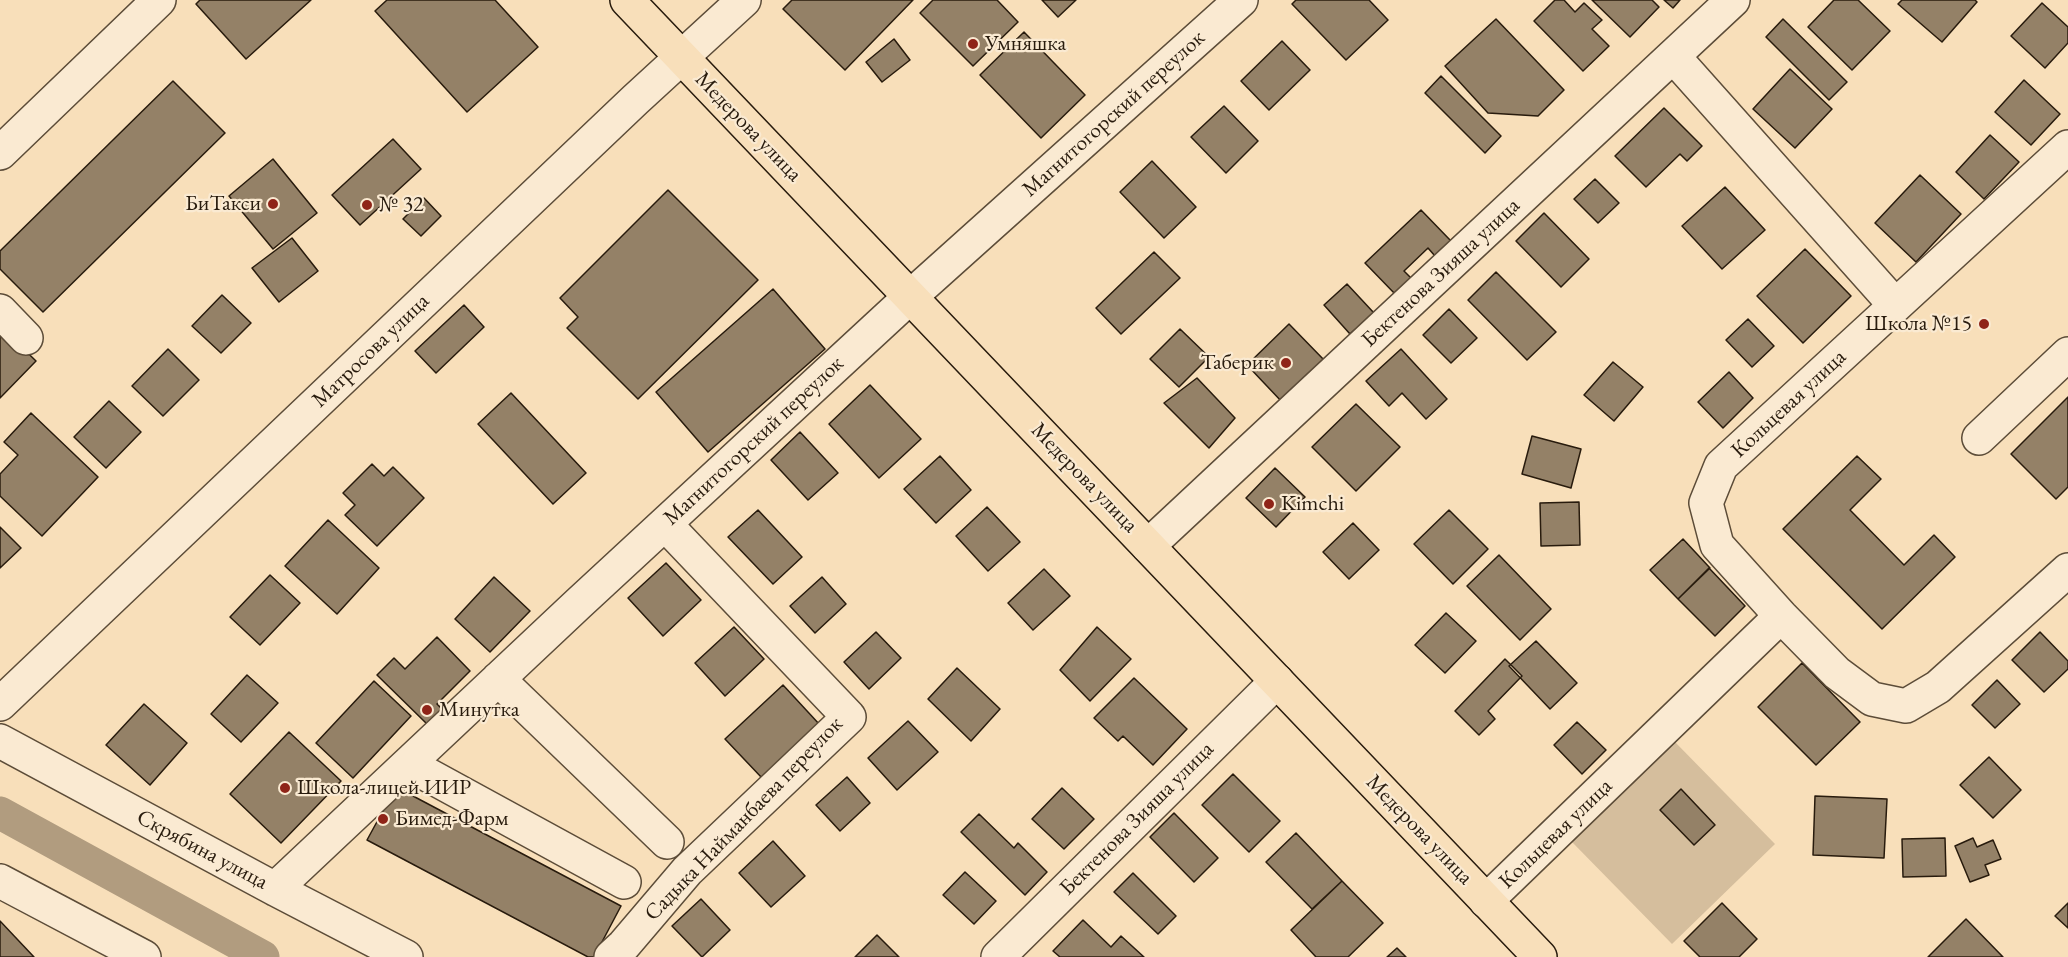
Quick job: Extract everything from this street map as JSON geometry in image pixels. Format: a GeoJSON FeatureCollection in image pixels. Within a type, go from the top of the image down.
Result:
{"type":"FeatureCollection","features":[{"type":"Feature","properties":{"kind":"main road","name":"Медерова улица"},"geometry":{"type":"LineString","coordinates":[[627,0],[1540,957]]}},
{"type":"Feature","properties":{"kind":"street"},"geometry":{"type":"LineString","coordinates":[[0,153],[159,0]]}},
{"type":"Feature","properties":{"kind":"street","name":"Матросова улица"},"geometry":{"type":"LineString","coordinates":[[0,704],[681,56],[744,0]]}},
{"type":"Feature","properties":{"kind":"street","name":"Магнитогорский переулок"},"geometry":{"type":"LineString","coordinates":[[275,889],[910,297],[1241,0]]}},
{"type":"Feature","properties":{"kind":"street","name":"Бектенова Зияша улица"},"geometry":{"type":"LineString","coordinates":[[1148,546],[1733,0]]}},
{"type":"Feature","properties":{"kind":"street"},"geometry":{"type":"LineString","coordinates":[[1672,56],[1895,305]]}},
{"type":"Feature","properties":{"kind":"street","name":"Кольцевая улица"},"geometry":{"type":"LineString","coordinates":[[2068,147],[1721,466],[1706,503],[1717,545],[1781,616],[1837,673],[1872,699],[1906,706],[1938,687],[2068,570]]}},
{"type":"Feature","properties":{"kind":"street"},"geometry":{"type":"LineString","coordinates":[[0,311],[26,338]]}},
{"type":"Feature","properties":{"kind":"street"},"geometry":{"type":"LineString","coordinates":[[1979,438],[2068,354]]}},
{"type":"Feature","properties":{"kind":"street","name":"Садыка Найманбаева переулок"},"geometry":{"type":"LineString","coordinates":[[611,957],[687,871],[849,717],[665,524]]}},
{"type":"Feature","properties":{"kind":"street","name":"Кольцевая улица"},"geometry":{"type":"LineString","coordinates":[[1486,901],[1781,616]]}},
{"type":"Feature","properties":{"kind":"street"},"geometry":{"type":"LineString","coordinates":[[498,679],[667,842]]}},
{"type":"Feature","properties":{"kind":"street","name":"Бектенова Зияша улица"},"geometry":{"type":"LineString","coordinates":[[998,957],[1277,681]]}},
{"type":"Feature","properties":{"kind":"street","name":"Скрябина улица"},"geometry":{"type":"LineString","coordinates":[[0,741],[406,957]]}},
{"type":"Feature","properties":{"kind":"street"},"geometry":{"type":"LineString","coordinates":[[408,764],[624,882]]}},
{"type":"Feature","properties":{"kind":"street"},"geometry":{"type":"LineString","coordinates":[[0,881],[144,957]]}},
{"type":"Feature","properties":{"kind":"shaded area"},"geometry":{"type":"Polygon","coordinates":[[[1675,742],[1775,844],[1672,944],[1572,842],[1675,742]]]}},
{"type":"Feature","properties":{"kind":"building"},"geometry":{"type":"Polygon","coordinates":[[[200,0],[311,0],[246,59],[196,4],[200,0]]]}},
{"type":"Feature","properties":{"kind":"building"},"geometry":{"type":"Polygon","coordinates":[[[387,0],[495,0],[538,47],[467,112],[375,11],[387,0]]]}},
{"type":"Feature","properties":{"kind":"building"},"geometry":{"type":"Polygon","coordinates":[[[792,0],[913,0],[845,70],[783,9],[792,0]]]}},
{"type":"Feature","properties":{"kind":"building","name":"Умняшка"},"geometry":{"type":"Polygon","coordinates":[[[933,0],[997,0],[1018,22],[973,66],[920,13],[933,0]]]}},
{"type":"Feature","properties":{"kind":"building"},"geometry":{"type":"Polygon","coordinates":[[[1042,0],[1076,0],[1058,17],[1042,0]]]}},
{"type":"Feature","properties":{"kind":"building"},"geometry":{"type":"Polygon","coordinates":[[[1296,0],[1369,0],[1388,20],[1346,60],[1292,4],[1296,0]]]}},
{"type":"Feature","properties":{"kind":"building"},"geometry":{"type":"Polygon","coordinates":[[[1555,0],[1564,0],[1575,12],[1584,3],[1602,20],[1592,29],[1609,46],[1583,71],[1534,21],[1555,0]]]}},
{"type":"Feature","properties":{"kind":"building"},"geometry":{"type":"Polygon","coordinates":[[[1592,0],[1652,0],[1659,7],[1630,37],[1592,0]]]}},
{"type":"Feature","properties":{"kind":"building"},"geometry":{"type":"Polygon","coordinates":[[[1664,0],[1680,0],[1673,8],[1664,0]]]}},
{"type":"Feature","properties":{"kind":"building"},"geometry":{"type":"Polygon","coordinates":[[[1834,0],[1858,0],[1890,31],[1852,70],[1808,27],[1834,0]]]}},
{"type":"Feature","properties":{"kind":"building"},"geometry":{"type":"Polygon","coordinates":[[[1902,0],[1975,0],[1977,2],[1942,42],[1898,4],[1902,0]]]}},
{"type":"Feature","properties":{"kind":"building"},"geometry":{"type":"Polygon","coordinates":[[[2042,3],[2068,27],[2068,43],[2045,68],[2011,36],[2042,3]]]}},
{"type":"Feature","properties":{"kind":"building"},"geometry":{"type":"Polygon","coordinates":[[[1496,19],[1564,90],[1538,116],[1488,113],[1445,66],[1496,19]]]}},
{"type":"Feature","properties":{"kind":"building"},"geometry":{"type":"Polygon","coordinates":[[[1783,19],[1847,82],[1829,100],[1766,37],[1783,19]]]}},
{"type":"Feature","properties":{"kind":"building"},"geometry":{"type":"Polygon","coordinates":[[[1024,32],[1085,95],[1041,138],[980,75],[1024,32]]]}},
{"type":"Feature","properties":{"kind":"building"},"geometry":{"type":"Polygon","coordinates":[[[894,39],[910,60],[882,82],[866,62],[894,39]]]}},
{"type":"Feature","properties":{"kind":"building"},"geometry":{"type":"Polygon","coordinates":[[[1282,41],[1310,70],[1269,110],[1241,81],[1282,41]]]}},
{"type":"Feature","properties":{"kind":"building"},"geometry":{"type":"Polygon","coordinates":[[[1790,69],[1832,109],[1795,148],[1753,109],[1790,69]]]}},
{"type":"Feature","properties":{"kind":"building"},"geometry":{"type":"Polygon","coordinates":[[[1441,76],[1501,136],[1485,153],[1425,93],[1441,76]]]}},
{"type":"Feature","properties":{"kind":"building"},"geometry":{"type":"Polygon","coordinates":[[[2024,80],[2060,114],[2031,145],[1995,112],[2024,80]]]}},
{"type":"Feature","properties":{"kind":"building"},"geometry":{"type":"Polygon","coordinates":[[[173,81],[225,133],[43,312],[0,269],[0,251],[173,81]]]}},
{"type":"Feature","properties":{"kind":"building"},"geometry":{"type":"Polygon","coordinates":[[[1224,106],[1258,141],[1226,173],[1191,137],[1224,106]]]}},
{"type":"Feature","properties":{"kind":"building"},"geometry":{"type":"Polygon","coordinates":[[[1664,108],[1702,146],[1687,161],[1680,154],[1646,187],[1615,156],[1664,108]]]}},
{"type":"Feature","properties":{"kind":"building"},"geometry":{"type":"Polygon","coordinates":[[[1990,135],[2019,162],[1984,199],[1956,172],[1990,135]]]}},
{"type":"Feature","properties":{"kind":"building"},"geometry":{"type":"Polygon","coordinates":[[[393,139],[421,169],[360,225],[332,195],[393,139]]]}},
{"type":"Feature","properties":{"kind":"building","name":"БиТакси"},"geometry":{"type":"Polygon","coordinates":[[[273,159],[317,213],[273,249],[229,196],[273,159]]]}},
{"type":"Feature","properties":{"kind":"building"},"geometry":{"type":"Polygon","coordinates":[[[1152,161],[1196,207],[1164,238],[1120,192],[1152,161]]]}},
{"type":"Feature","properties":{"kind":"building"},"geometry":{"type":"Polygon","coordinates":[[[1920,175],[1961,214],[1916,262],[1875,223],[1920,175]]]}},
{"type":"Feature","properties":{"kind":"building"},"geometry":{"type":"Polygon","coordinates":[[[1595,179],[1619,203],[1598,223],[1574,199],[1595,179]]]}},
{"type":"Feature","properties":{"kind":"building"},"geometry":{"type":"Polygon","coordinates":[[[1725,187],[1765,230],[1722,269],[1682,226],[1725,187]]]}},
{"type":"Feature","properties":{"kind":"building"},"geometry":{"type":"Polygon","coordinates":[[[668,190],[758,280],[638,399],[567,328],[578,317],[560,298],[668,190]]]}},
{"type":"Feature","properties":{"kind":"building"},"geometry":{"type":"Polygon","coordinates":[[[424,198],[441,216],[421,236],[403,219],[424,198]]]}},
{"type":"Feature","properties":{"kind":"building"},"geometry":{"type":"Polygon","coordinates":[[[1421,210],[1451,241],[1435,256],[1428,248],[1404,271],[1412,279],[1396,295],[1365,263],[1421,210]]]}},
{"type":"Feature","properties":{"kind":"building"},"geometry":{"type":"Polygon","coordinates":[[[1544,213],[1589,259],[1561,287],[1516,241],[1544,213]]]}},
{"type":"Feature","properties":{"kind":"building"},"geometry":{"type":"Polygon","coordinates":[[[292,238],[318,271],[279,302],[252,268],[292,238]]]}},
{"type":"Feature","properties":{"kind":"building"},"geometry":{"type":"Polygon","coordinates":[[[1805,249],[1851,296],[1803,343],[1757,296],[1805,249]]]}},
{"type":"Feature","properties":{"kind":"building"},"geometry":{"type":"Polygon","coordinates":[[[1154,252],[1180,278],[1121,334],[1096,308],[1154,252]]]}},
{"type":"Feature","properties":{"kind":"building"},"geometry":{"type":"Polygon","coordinates":[[[1496,272],[1556,332],[1527,360],[1468,300],[1496,272]]]}},
{"type":"Feature","properties":{"kind":"building"},"geometry":{"type":"Polygon","coordinates":[[[1347,284],[1374,313],[1350,334],[1324,305],[1347,284]]]}},
{"type":"Feature","properties":{"kind":"building"},"geometry":{"type":"Polygon","coordinates":[[[773,289],[825,349],[708,452],[656,392],[773,289]]]}},
{"type":"Feature","properties":{"kind":"building"},"geometry":{"type":"Polygon","coordinates":[[[222,295],[251,323],[221,353],[192,326],[222,295]]]}},
{"type":"Feature","properties":{"kind":"building"},"geometry":{"type":"Polygon","coordinates":[[[464,305],[484,327],[436,373],[415,351],[464,305]]]}},
{"type":"Feature","properties":{"kind":"building"},"geometry":{"type":"Polygon","coordinates":[[[1449,309],[1477,338],[1451,363],[1423,335],[1449,309]]]}},
{"type":"Feature","properties":{"kind":"building"},"geometry":{"type":"Polygon","coordinates":[[[1748,319],[1774,346],[1752,367],[1726,340],[1748,319]]]}},
{"type":"Feature","properties":{"kind":"building","name":"Таберик"},"geometry":{"type":"Polygon","coordinates":[[[1289,324],[1326,362],[1283,403],[1247,365],[1289,324]]]}},
{"type":"Feature","properties":{"kind":"building"},"geometry":{"type":"Polygon","coordinates":[[[0,326],[36,361],[0,398],[0,326]]]}},
{"type":"Feature","properties":{"kind":"building"},"geometry":{"type":"Polygon","coordinates":[[[1180,329],[1209,357],[1179,387],[1150,359],[1180,329]]]}},
{"type":"Feature","properties":{"kind":"building"},"geometry":{"type":"Polygon","coordinates":[[[168,349],[199,380],[163,416],[132,386],[168,349]]]}},
{"type":"Feature","properties":{"kind":"building"},"geometry":{"type":"Polygon","coordinates":[[[1401,349],[1447,399],[1426,419],[1402,393],[1389,406],[1366,381],[1401,349]]]}},
{"type":"Feature","properties":{"kind":"building"},"geometry":{"type":"Polygon","coordinates":[[[1613,362],[1643,387],[1614,421],[1584,395],[1613,362]]]}},
{"type":"Feature","properties":{"kind":"building"},"geometry":{"type":"Polygon","coordinates":[[[1729,372],[1753,398],[1723,428],[1698,402],[1729,372]]]}},
{"type":"Feature","properties":{"kind":"building"},"geometry":{"type":"Polygon","coordinates":[[[1197,378],[1235,418],[1209,448],[1164,403],[1197,378]]]}},
{"type":"Feature","properties":{"kind":"building"},"geometry":{"type":"Polygon","coordinates":[[[870,385],[921,439],[879,478],[829,424],[870,385]]]}},
{"type":"Feature","properties":{"kind":"building"},"geometry":{"type":"Polygon","coordinates":[[[511,393],[586,473],[553,504],[478,424],[511,393]]]}},
{"type":"Feature","properties":{"kind":"building"},"geometry":{"type":"Polygon","coordinates":[[[2068,397],[2068,487],[2056,499],[2011,454],[2068,397]]]}},
{"type":"Feature","properties":{"kind":"building"},"geometry":{"type":"Polygon","coordinates":[[[109,401],[141,432],[106,468],[74,437],[109,401]]]}},
{"type":"Feature","properties":{"kind":"building"},"geometry":{"type":"Polygon","coordinates":[[[1356,404],[1400,447],[1356,491],[1312,447],[1356,404]]]}},
{"type":"Feature","properties":{"kind":"building"},"geometry":{"type":"Polygon","coordinates":[[[31,413],[98,477],[42,536],[0,496],[0,474],[18,455],[4,442],[31,413]]]}},
{"type":"Feature","properties":{"kind":"building"},"geometry":{"type":"Polygon","coordinates":[[[800,432],[838,473],[808,500],[771,460],[800,432]]]}},
{"type":"Feature","properties":{"kind":"building"},"geometry":{"type":"Polygon","coordinates":[[[1532,436],[1581,449],[1571,488],[1522,474],[1532,436]]]}},
{"type":"Feature","properties":{"kind":"building"},"geometry":{"type":"Polygon","coordinates":[[[940,456],[971,490],[936,523],[904,489],[940,456]]]}},
{"type":"Feature","properties":{"kind":"building"},"geometry":{"type":"Polygon","coordinates":[[[1857,456],[1881,479],[1850,510],[1904,565],[1934,535],[1955,557],[1882,629],[1783,529],[1857,456]]]}},
{"type":"Feature","properties":{"kind":"building"},"geometry":{"type":"Polygon","coordinates":[[[372,464],[384,476],[393,467],[424,498],[377,546],[345,515],[355,505],[343,493],[372,464]]]}},
{"type":"Feature","properties":{"kind":"building"},"geometry":{"type":"Polygon","coordinates":[[[1275,468],[1305,497],[1276,527],[1246,498],[1275,468]]]}},
{"type":"Feature","properties":{"kind":"building"},"geometry":{"type":"Polygon","coordinates":[[[1579,502],[1580,545],[1541,546],[1540,503],[1579,502]]]}},
{"type":"Feature","properties":{"kind":"building"},"geometry":{"type":"Polygon","coordinates":[[[987,507],[1020,542],[988,571],[956,536],[987,507]]]}},
{"type":"Feature","properties":{"kind":"building"},"geometry":{"type":"Polygon","coordinates":[[[758,510],[802,557],[773,584],[728,537],[758,510]]]}},
{"type":"Feature","properties":{"kind":"building"},"geometry":{"type":"Polygon","coordinates":[[[1449,510],[1488,549],[1453,584],[1414,544],[1449,510]]]}},
{"type":"Feature","properties":{"kind":"building"},"geometry":{"type":"Polygon","coordinates":[[[328,520],[379,568],[337,614],[285,566],[328,520]]]}},
{"type":"Feature","properties":{"kind":"building"},"geometry":{"type":"Polygon","coordinates":[[[1353,523],[1379,550],[1349,579],[1323,552],[1353,523]]]}},
{"type":"Feature","properties":{"kind":"building"},"geometry":{"type":"Polygon","coordinates":[[[0,527],[21,548],[0,568],[0,527]]]}},
{"type":"Feature","properties":{"kind":"building"},"geometry":{"type":"Polygon","coordinates":[[[1683,539],[1710,568],[1678,599],[1650,570],[1683,539]]]}},
{"type":"Feature","properties":{"kind":"building"},"geometry":{"type":"Polygon","coordinates":[[[1499,555],[1551,609],[1520,640],[1467,586],[1499,555]]]}},
{"type":"Feature","properties":{"kind":"building"},"geometry":{"type":"Polygon","coordinates":[[[666,563],[701,600],[663,636],[628,598],[666,563]]]}},
{"type":"Feature","properties":{"kind":"building"},"geometry":{"type":"Polygon","coordinates":[[[1709,568],[1745,606],[1715,636],[1678,599],[1709,568]]]}},
{"type":"Feature","properties":{"kind":"building"},"geometry":{"type":"Polygon","coordinates":[[[1044,569],[1070,596],[1033,630],[1008,603],[1044,569]]]}},
{"type":"Feature","properties":{"kind":"building"},"geometry":{"type":"Polygon","coordinates":[[[270,575],[300,603],[260,645],[230,617],[270,575]]]}},
{"type":"Feature","properties":{"kind":"building"},"geometry":{"type":"Polygon","coordinates":[[[494,577],[530,611],[490,652],[455,619],[494,577]]]}},
{"type":"Feature","properties":{"kind":"building"},"geometry":{"type":"Polygon","coordinates":[[[822,577],[846,604],[815,633],[790,606],[822,577]]]}},
{"type":"Feature","properties":{"kind":"building"},"geometry":{"type":"Polygon","coordinates":[[[1446,613],[1476,641],[1445,673],[1415,645],[1446,613]]]}},
{"type":"Feature","properties":{"kind":"building"},"geometry":{"type":"Polygon","coordinates":[[[734,627],[764,659],[725,696],[695,663],[734,627]]]}},
{"type":"Feature","properties":{"kind":"building"},"geometry":{"type":"Polygon","coordinates":[[[1097,627],[1131,659],[1090,701],[1060,670],[1097,627]]]}},
{"type":"Feature","properties":{"kind":"building"},"geometry":{"type":"Polygon","coordinates":[[[876,632],[901,658],[869,689],[844,662],[876,632]]]}},
{"type":"Feature","properties":{"kind":"building"},"geometry":{"type":"Polygon","coordinates":[[[2040,632],[2068,661],[2068,669],[2044,692],[2012,660],[2040,632]]]}},
{"type":"Feature","properties":{"kind":"building"},"geometry":{"type":"Polygon","coordinates":[[[437,637],[470,671],[437,704],[443,710],[428,725],[377,675],[394,658],[405,669],[437,637]]]}},
{"type":"Feature","properties":{"kind":"building"},"geometry":{"type":"Polygon","coordinates":[[[1536,641],[1577,683],[1550,709],[1509,666],[1536,641]]]}},
{"type":"Feature","properties":{"kind":"building"},"geometry":{"type":"Polygon","coordinates":[[[1505,659],[1522,676],[1488,711],[1495,719],[1479,735],[1455,711],[1505,659]]]}},
{"type":"Feature","properties":{"kind":"building"},"geometry":{"type":"Polygon","coordinates":[[[1802,663],[1860,722],[1816,765],[1758,707],[1802,663]]]}},
{"type":"Feature","properties":{"kind":"building"},"geometry":{"type":"Polygon","coordinates":[[[957,668],[1000,709],[971,741],[928,699],[957,668]]]}},
{"type":"Feature","properties":{"kind":"building"},"geometry":{"type":"Polygon","coordinates":[[[247,675],[278,703],[241,742],[211,714],[247,675]]]}},
{"type":"Feature","properties":{"kind":"building"},"geometry":{"type":"Polygon","coordinates":[[[1134,678],[1187,729],[1153,765],[1123,736],[1118,741],[1094,718],[1134,678]]]}},
{"type":"Feature","properties":{"kind":"building"},"geometry":{"type":"Polygon","coordinates":[[[1997,680],[2020,704],[1995,728],[1972,705],[1997,680]]]}},
{"type":"Feature","properties":{"kind":"building"},"geometry":{"type":"Polygon","coordinates":[[[374,681],[411,716],[353,778],[316,743],[374,681]]]}},
{"type":"Feature","properties":{"kind":"building"},"geometry":{"type":"Polygon","coordinates":[[[783,685],[820,725],[762,778],[725,739],[783,685]]]}},
{"type":"Feature","properties":{"kind":"building"},"geometry":{"type":"Polygon","coordinates":[[[144,704],[187,743],[150,785],[106,745],[144,704]]]}},
{"type":"Feature","properties":{"kind":"building"},"geometry":{"type":"Polygon","coordinates":[[[908,721],[938,752],[897,790],[868,758],[908,721]]]}},
{"type":"Feature","properties":{"kind":"building"},"geometry":{"type":"Polygon","coordinates":[[[1577,722],[1606,750],[1582,774],[1554,745],[1577,722]]]}},
{"type":"Feature","properties":{"kind":"building","name":"Школа-лицей ИИР"},"geometry":{"type":"Polygon","coordinates":[[[289,732],[341,781],[281,843],[230,794],[289,732]]]}},
{"type":"Feature","properties":{"kind":"building"},"geometry":{"type":"Polygon","coordinates":[[[1989,757],[2021,790],[1993,818],[1960,785],[1989,757]]]}},
{"type":"Feature","properties":{"kind":"building"},"geometry":{"type":"Polygon","coordinates":[[[1233,774],[1280,821],[1249,852],[1202,805],[1233,774]]]}},
{"type":"Feature","properties":{"kind":"building"},"geometry":{"type":"Polygon","coordinates":[[[847,777],[870,803],[840,831],[816,805],[847,777]]]}},
{"type":"Feature","properties":{"kind":"building"},"geometry":{"type":"Polygon","coordinates":[[[396,787],[621,906],[594,957],[588,957],[367,840],[396,787]]]}},
{"type":"Feature","properties":{"kind":"building"},"geometry":{"type":"Polygon","coordinates":[[[1062,788],[1094,819],[1064,849],[1032,819],[1062,788]]]}},
{"type":"Feature","properties":{"kind":"building"},"geometry":{"type":"Polygon","coordinates":[[[1681,789],[1715,825],[1694,845],[1660,810],[1681,789]]]}},
{"type":"Feature","properties":{"kind":"building"},"geometry":{"type":"Polygon","coordinates":[[[1815,796],[1887,799],[1884,858],[1813,855],[1815,796]]]}},
{"type":"Feature","properties":{"kind":"building"},"geometry":{"type":"Polygon","coordinates":[[[1174,813],[1218,858],[1194,882],[1150,837],[1174,813]]]}},
{"type":"Feature","properties":{"kind":"building"},"geometry":{"type":"Polygon","coordinates":[[[979,814],[1014,848],[1018,843],[1047,872],[1025,895],[961,832],[979,814]]]}},
{"type":"Feature","properties":{"kind":"building"},"geometry":{"type":"Polygon","coordinates":[[[1296,833],[1342,881],[1312,909],[1266,862],[1296,833]]]}},
{"type":"Feature","properties":{"kind":"building"},"geometry":{"type":"Polygon","coordinates":[[[1945,838],[1946,876],[1903,877],[1902,839],[1945,838]]]}},
{"type":"Feature","properties":{"kind":"building"},"geometry":{"type":"Polygon","coordinates":[[[1973,838],[1977,847],[1993,840],[2001,859],[1985,865],[1989,875],[1970,882],[1955,846],[1973,838]]]}},
{"type":"Feature","properties":{"kind":"building"},"geometry":{"type":"Polygon","coordinates":[[[773,841],[805,876],[771,907],[739,873],[773,841]]]}},
{"type":"Feature","properties":{"kind":"building"},"geometry":{"type":"Polygon","coordinates":[[[965,872],[996,901],[974,924],[943,895],[965,872]]]}},
{"type":"Feature","properties":{"kind":"building"},"geometry":{"type":"Polygon","coordinates":[[[1133,873],[1176,916],[1158,934],[1114,892],[1133,873]]]}},
{"type":"Feature","properties":{"kind":"building"},"geometry":{"type":"Polygon","coordinates":[[[1342,881],[1383,923],[1348,957],[1316,957],[1291,930],[1342,881]]]}},
{"type":"Feature","properties":{"kind":"building"},"geometry":{"type":"Polygon","coordinates":[[[701,899],[730,930],[702,957],[672,926],[701,899]]]}},
{"type":"Feature","properties":{"kind":"building"},"geometry":{"type":"Polygon","coordinates":[[[1722,903],[1757,939],[1739,957],[1700,957],[1684,941],[1722,903]]]}},
{"type":"Feature","properties":{"kind":"building"},"geometry":{"type":"Polygon","coordinates":[[[2068,903],[2068,928],[2055,916],[2068,903]]]}},
{"type":"Feature","properties":{"kind":"building"},"geometry":{"type":"Polygon","coordinates":[[[1966,919],[2003,957],[1928,957],[1966,919]]]}},
{"type":"Feature","properties":{"kind":"building"},"geometry":{"type":"Polygon","coordinates":[[[1083,920],[1111,947],[1121,936],[1144,957],[1060,957],[1053,951],[1083,920]]]}},
{"type":"Feature","properties":{"kind":"building"},"geometry":{"type":"Polygon","coordinates":[[[0,921],[34,957],[0,957],[0,921]]]}},
{"type":"Feature","properties":{"kind":"building"},"geometry":{"type":"Polygon","coordinates":[[[877,935],[899,957],[855,957],[877,935]]]}},
{"type":"Feature","properties":{"kind":"building"},"geometry":{"type":"Polygon","coordinates":[[[1397,948],[1406,957],[1387,957],[1397,948]]]}},
{"type":"Feature","properties":{"kind":"waterway"},"geometry":{"type":"LineString","coordinates":[[0,813],[263,957]]}},
{"type":"Feature","properties":{"kind":"place","name":"Умняшка"},"geometry":{"type":"Point","coordinates":[973,44]}},
{"type":"Feature","properties":{"kind":"place","name":"БиТакси"},"geometry":{"type":"Point","coordinates":[273,204]}},
{"type":"Feature","properties":{"kind":"place","name":"№ 32"},"geometry":{"type":"Point","coordinates":[367,205]}},
{"type":"Feature","properties":{"kind":"place","name":"Школа №15"},"geometry":{"type":"Point","coordinates":[1984,324]}},
{"type":"Feature","properties":{"kind":"place","name":"Таберик"},"geometry":{"type":"Point","coordinates":[1286,363]}},
{"type":"Feature","properties":{"kind":"place","name":"Kimchi"},"geometry":{"type":"Point","coordinates":[1269,504]}},
{"type":"Feature","properties":{"kind":"place","name":"Минутка"},"geometry":{"type":"Point","coordinates":[427,710]}},
{"type":"Feature","properties":{"kind":"place","name":"Школа-лицей ИИР"},"geometry":{"type":"Point","coordinates":[285,788]}},
{"type":"Feature","properties":{"kind":"place","name":"Бимед-Фарм"},"geometry":{"type":"Point","coordinates":[383,819]}}]}
